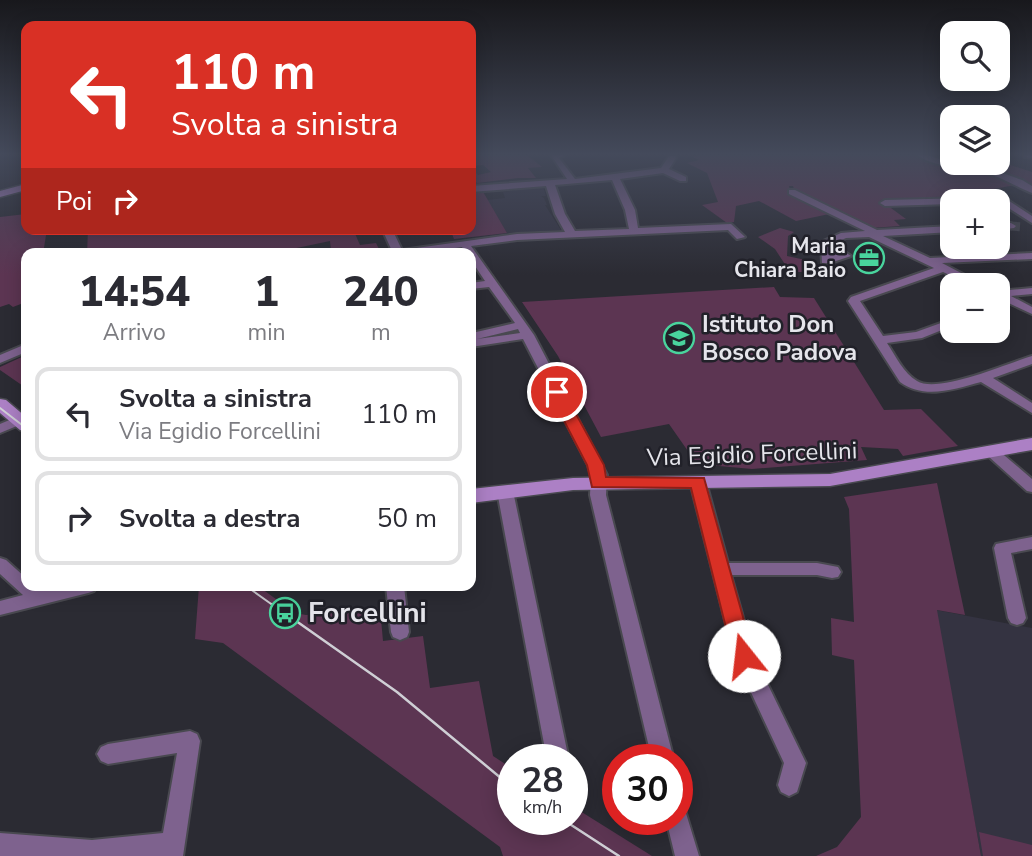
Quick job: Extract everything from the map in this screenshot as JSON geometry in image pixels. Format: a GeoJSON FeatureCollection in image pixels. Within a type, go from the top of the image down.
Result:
{"type":"FeatureCollection","features":[{"type":"Feature","properties":{"kind":"street"},"geometry":{"type":"LineString","coordinates":[[554,195],[560,214],[572,235]]}},
{"type":"Feature","properties":{"kind":"street"},"geometry":{"type":"LineString","coordinates":[[623,195],[630,210],[634,232]]}},
{"type":"Feature","properties":{"kind":"street"},"geometry":{"type":"LineString","coordinates":[[798,195],[954,273]]}},
{"type":"Feature","properties":{"kind":"street"},"geometry":{"type":"LineString","coordinates":[[885,203],[940,202]]}},
{"type":"Feature","properties":{"kind":"street"},"geometry":{"type":"LineString","coordinates":[[1010,205],[1029,224]]}},
{"type":"Feature","properties":{"kind":"street"},"geometry":{"type":"LineString","coordinates":[[446,248],[517,237],[634,232],[730,223],[740,237]]}},
{"type":"Feature","properties":{"kind":"street"},"geometry":{"type":"LineString","coordinates":[[825,244],[840,236],[940,229]]}},
{"type":"Feature","properties":{"kind":"street"},"geometry":{"type":"LineString","coordinates":[[929,261],[1032,256]]}},
{"type":"Feature","properties":{"kind":"street"},"geometry":{"type":"LineString","coordinates":[[476,260],[525,330],[596,465],[598,495],[659,744]]}},
{"type":"Feature","properties":{"kind":"street"},"geometry":{"type":"LineString","coordinates":[[944,268],[855,299],[854,302],[905,379],[915,386],[925,388],[983,377],[1032,360]]}},
{"type":"Feature","properties":{"kind":"street"},"geometry":{"type":"LineString","coordinates":[[476,285],[493,283]]}},
{"type":"Feature","properties":{"kind":"street"},"geometry":{"type":"LineString","coordinates":[[1010,294],[1032,291]]}},
{"type":"Feature","properties":{"kind":"street"},"geometry":{"type":"LineString","coordinates":[[1010,301],[1032,311]]}},
{"type":"Feature","properties":{"kind":"street"},"geometry":{"type":"LineString","coordinates":[[879,340],[918,335],[940,327]]}},
{"type":"Feature","properties":{"kind":"street"},"geometry":{"type":"LineString","coordinates":[[476,344],[525,330]]}},
{"type":"Feature","properties":{"kind":"street"},"geometry":{"type":"LineString","coordinates":[[0,359],[21,350]]}},
{"type":"Feature","properties":{"kind":"street"},"geometry":{"type":"LineString","coordinates":[[983,377],[1032,409]]}},
{"type":"Feature","properties":{"kind":"street"},"geometry":{"type":"LineString","coordinates":[[0,404],[21,421]]}},
{"type":"Feature","properties":{"kind":"street"},"geometry":{"type":"LineString","coordinates":[[0,429],[21,424]]}},
{"type":"Feature","properties":{"kind":"street","name":"Via Egidio Forcellini"},"geometry":{"type":"LineString","coordinates":[[476,495],[598,483],[830,480],[1032,444]]}},
{"type":"Feature","properties":{"kind":"street"},"geometry":{"type":"LineString","coordinates":[[993,453],[1032,487]]}},
{"type":"Feature","properties":{"kind":"street"},"geometry":{"type":"LineString","coordinates":[[698,482],[744,656],[795,763],[789,785]]}},
{"type":"Feature","properties":{"kind":"street"},"geometry":{"type":"LineString","coordinates":[[505,491],[555,744]]}},
{"type":"Feature","properties":{"kind":"street"},"geometry":{"type":"LineString","coordinates":[[1017,618],[1002,548],[1032,543]]}},
{"type":"Feature","properties":{"kind":"street"},"geometry":{"type":"LineString","coordinates":[[0,564],[21,584]]}},
{"type":"Feature","properties":{"kind":"street"},"geometry":{"type":"LineString","coordinates":[[720,569],[817,569],[832,572]]}},
{"type":"Feature","properties":{"kind":"street"},"geometry":{"type":"LineString","coordinates":[[29,591],[37,599]]}},
{"type":"Feature","properties":{"kind":"street"},"geometry":{"type":"LineString","coordinates":[[0,608],[68,591]]}},
{"type":"Feature","properties":{"kind":"street"},"geometry":{"type":"LineString","coordinates":[[396,591],[400,632]]}},
{"type":"Feature","properties":{"kind":"street"},"geometry":{"type":"LineString","coordinates":[[0,845],[92,852],[172,850],[190,741],[108,754]]}},
{"type":"Feature","properties":{"kind":"street"},"geometry":{"type":"LineString","coordinates":[[681,835],[687,856]]}},
{"type":"Feature","properties":{"kind":"shaded area"},"geometry":{"type":"Polygon","coordinates":[[[476,195],[485,195],[507,233],[454,239],[452,235],[476,235],[476,195]]]}},
{"type":"Feature","properties":{"kind":"shaded area"},"geometry":{"type":"Polygon","coordinates":[[[504,195],[546,195],[541,196],[561,230],[507,233],[487,200],[505,198],[504,195]]]}},
{"type":"Feature","properties":{"kind":"shaded area"},"geometry":{"type":"Polygon","coordinates":[[[715,195],[795,195],[834,213],[796,221],[759,201],[736,206],[734,222],[727,223],[702,205],[718,202],[715,195]]]}},
{"type":"Feature","properties":{"kind":"shaded area"},"geometry":{"type":"Polygon","coordinates":[[[801,195],[940,195],[940,198],[880,200],[906,219],[894,220],[900,226],[870,228],[801,195]]]}},
{"type":"Feature","properties":{"kind":"shaded area"},"geometry":{"type":"Polygon","coordinates":[[[21,215],[21,235],[46,235],[44,248],[21,248],[21,304],[13,307],[9,304],[0,307],[0,217],[21,215]]]}},
{"type":"Feature","properties":{"kind":"shaded area"},"geometry":{"type":"Polygon","coordinates":[[[780,228],[794,232],[788,236],[787,256],[815,262],[803,265],[812,272],[790,272],[775,249],[758,237],[780,228]]]}},
{"type":"Feature","properties":{"kind":"shaded area"},"geometry":{"type":"Polygon","coordinates":[[[88,235],[356,235],[360,245],[376,243],[378,248],[331,248],[330,241],[297,248],[87,248],[88,235]]]}},
{"type":"Feature","properties":{"kind":"shaded area"},"geometry":{"type":"Polygon","coordinates":[[[774,287],[780,297],[814,298],[884,410],[921,409],[958,446],[903,456],[898,449],[861,447],[867,460],[752,469],[697,464],[669,424],[601,437],[558,356],[522,302],[774,287]]]}},
{"type":"Feature","properties":{"kind":"shaded area"},"geometry":{"type":"Polygon","coordinates":[[[21,357],[21,385],[0,370],[0,367],[21,357]]]}},
{"type":"Feature","properties":{"kind":"shaded area"},"geometry":{"type":"Polygon","coordinates":[[[937,483],[965,615],[937,610],[981,856],[816,856],[837,847],[861,817],[854,660],[832,655],[831,618],[854,622],[849,509],[844,497],[937,483]]]}},
{"type":"Feature","properties":{"kind":"shaded area"},"geometry":{"type":"Polygon","coordinates":[[[199,591],[265,591],[295,613],[306,615],[380,608],[383,641],[423,636],[430,688],[479,681],[493,756],[497,759],[497,835],[588,835],[588,816],[602,825],[602,835],[618,835],[652,856],[503,856],[500,847],[223,643],[195,639],[199,591]]]}},
{"type":"Feature","properties":{"kind":"shaded area"},"geometry":{"type":"Polygon","coordinates":[[[936,610],[1032,628],[1032,856],[981,856],[936,610]]]}},
{"type":"Feature","properties":{"kind":"shaded area"},"geometry":{"type":"Polygon","coordinates":[[[979,832],[1032,845],[1032,856],[983,856],[979,832]]]}},
{"type":"Feature","properties":{"kind":"tunnel"},"geometry":{"type":"LineString","coordinates":[[1011,226],[1023,227]]}},
{"type":"Feature","properties":{"kind":"tram line"},"geometry":{"type":"LineString","coordinates":[[0,408],[21,424]]}},
{"type":"Feature","properties":{"kind":"tram line"},"geometry":{"type":"LineString","coordinates":[[253,591],[274,606]]}},
{"type":"Feature","properties":{"kind":"tram line"},"geometry":{"type":"LineString","coordinates":[[272,604],[397,692],[497,775]]}},
{"type":"Feature","properties":{"kind":"tram line"},"geometry":{"type":"LineString","coordinates":[[587,835],[619,856]]}},
{"type":"Feature","properties":{"kind":"place","name":"Maria Chiara Baio"},"geometry":{"type":"Point","coordinates":[869,258]}},
{"type":"Feature","properties":{"kind":"place","name":"Istituto Don Bosco Padova"},"geometry":{"type":"Point","coordinates":[679,338]}},
{"type":"Feature","properties":{"kind":"place","name":"Forcellini"},"geometry":{"type":"Point","coordinates":[285,613]}},
{"type":"Feature","properties":{"kind":"route"},"geometry":{"type":"LineString","coordinates":[[557,392],[596,465],[598,483],[698,482],[744,656]]}}]}
